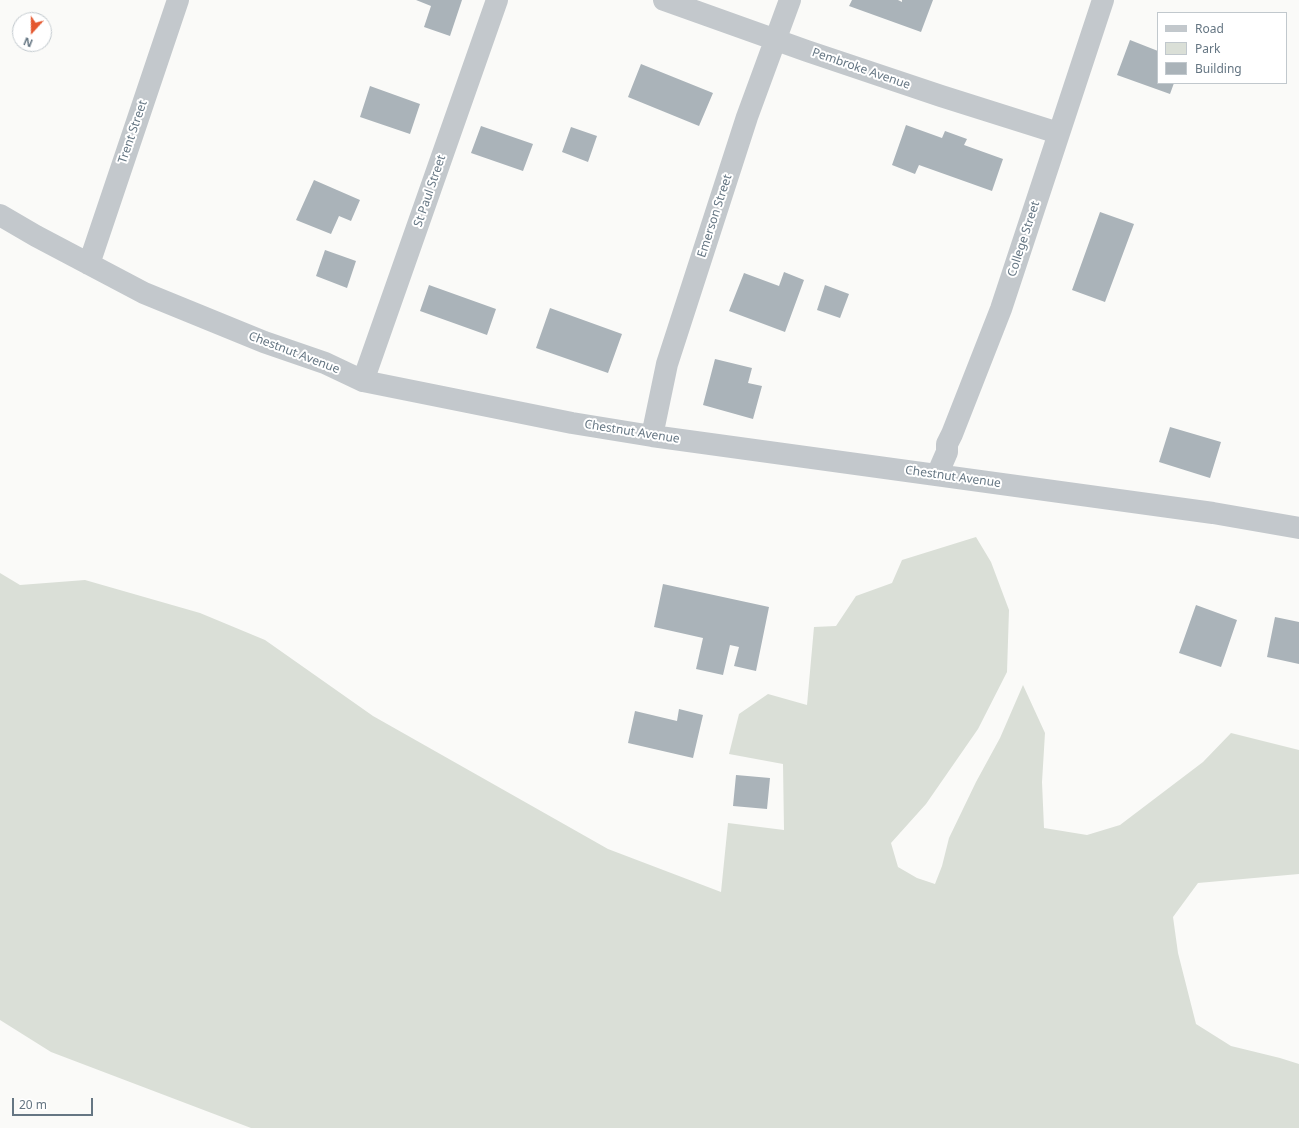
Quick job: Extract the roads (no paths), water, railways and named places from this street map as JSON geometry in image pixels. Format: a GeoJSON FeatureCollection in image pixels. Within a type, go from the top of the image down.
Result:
{"type":"FeatureCollection","features":[{"type":"Feature","properties":{"kind":"street","name":"Trent Street"},"geometry":{"type":"LineString","coordinates":[[89,264],[178,0]]}},
{"type":"Feature","properties":{"kind":"street","name":"St Paul Street"},"geometry":{"type":"LineString","coordinates":[[363,381],[497,0]]}},
{"type":"Feature","properties":{"kind":"street","name":"Pembroke Avenue"},"geometry":{"type":"LineString","coordinates":[[664,0],[807,51],[1055,132],[1058,136]]}},
{"type":"Feature","properties":{"kind":"street","name":"Emerson Street"},"geometry":{"type":"LineString","coordinates":[[652,436],[667,364],[745,124],[790,0]]}},
{"type":"Feature","properties":{"kind":"street","name":"College Street"},"geometry":{"type":"LineString","coordinates":[[938,475],[947,452],[947,444],[1001,309],[1103,0]]}},
{"type":"Feature","properties":{"kind":"street","name":"Chestnut Avenue"},"geometry":{"type":"LineString","coordinates":[[0,215],[36,236],[144,293],[264,342],[325,363],[363,381],[572,423],[652,436],[1212,513],[1299,528]]}}]}
